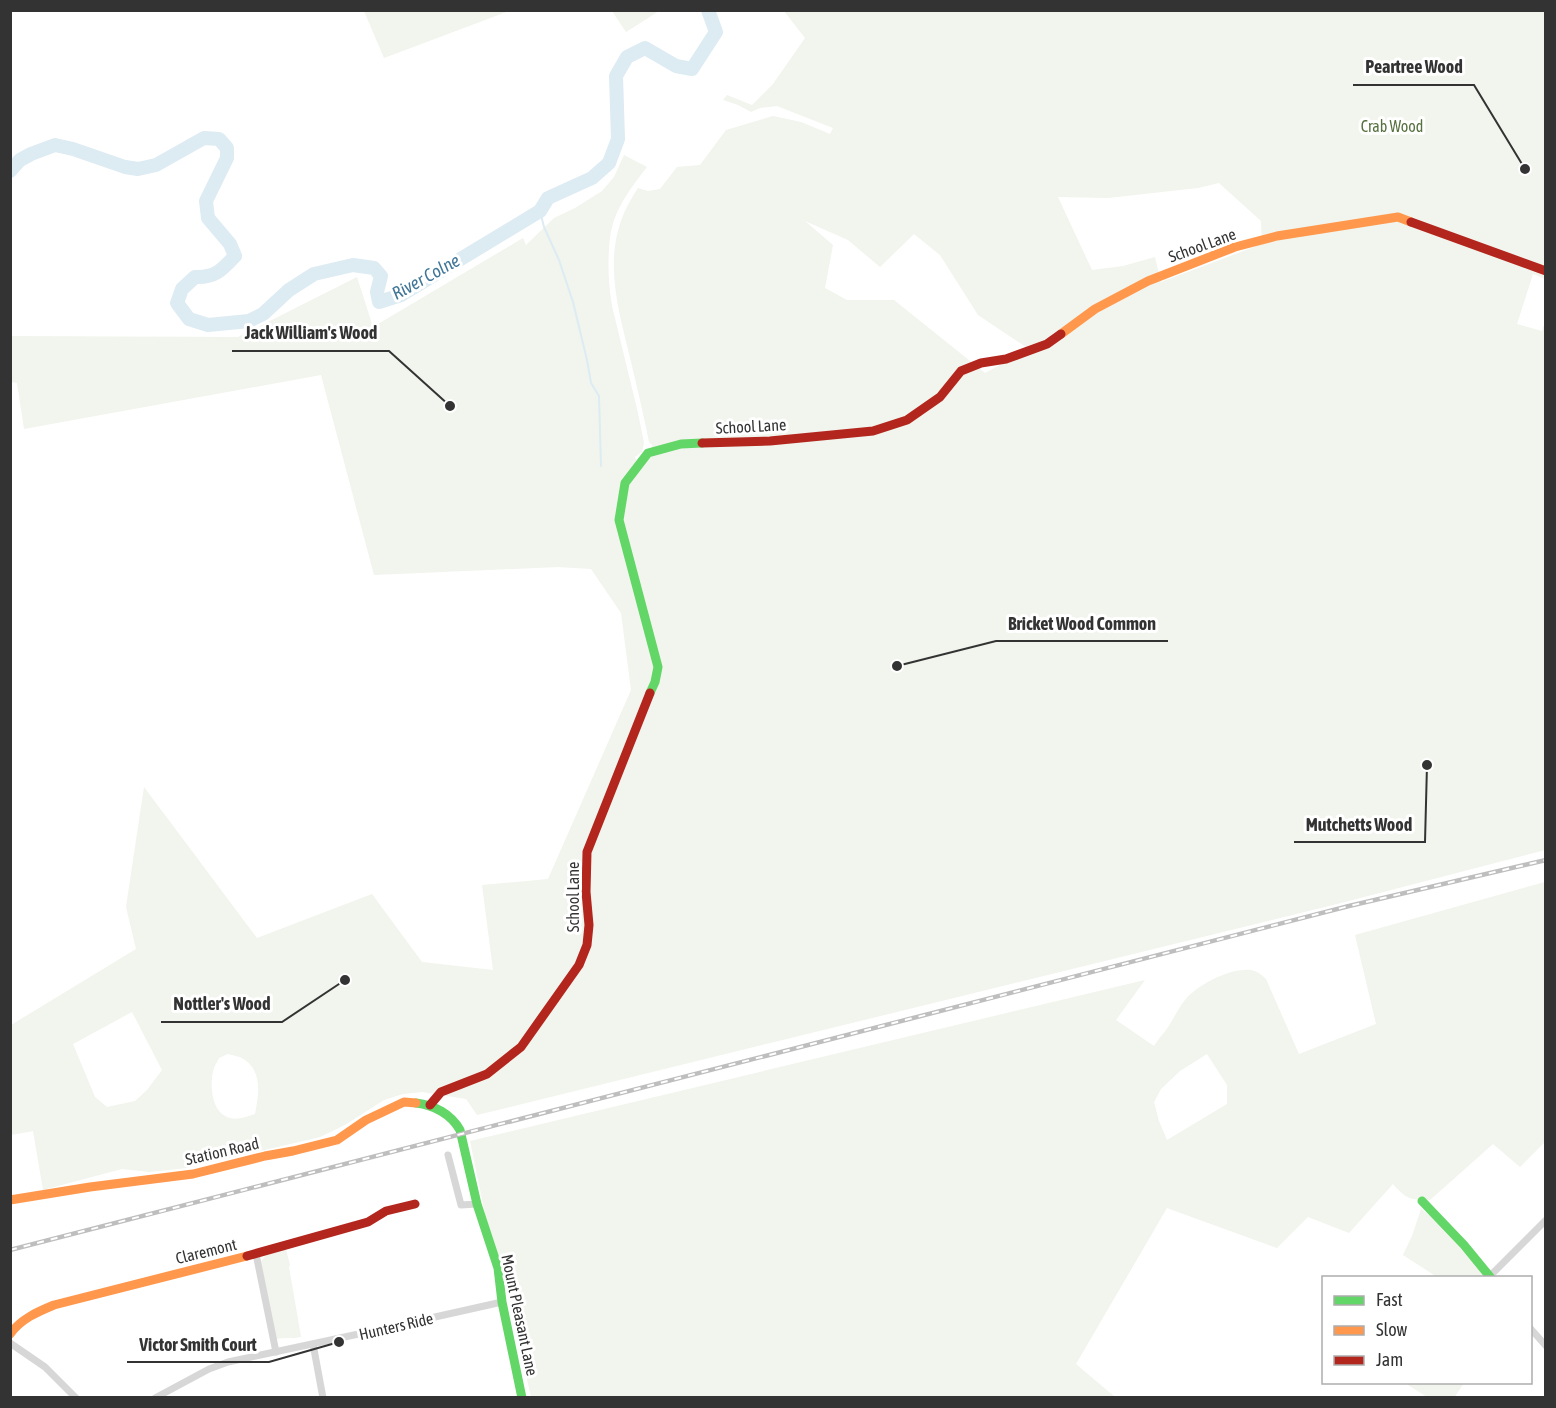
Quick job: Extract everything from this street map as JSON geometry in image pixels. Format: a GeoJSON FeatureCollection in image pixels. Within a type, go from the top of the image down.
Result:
{"type":"FeatureCollection","features":[{"type":"Feature","properties":{"kind":"street","name":"School Lane"},"geometry":{"type":"LineString","coordinates":[[430,1106],[441,1092],[487,1074],[521,1047],[579,965],[587,945],[589,925],[586,892],[587,852],[651,692],[658,667],[619,520],[625,483],[648,453],[681,444],[770,441],[873,431],[907,420],[940,397],[961,370],[981,363],[1006,359],[1047,344],[1095,309],[1148,281],[1235,248],[1276,236],[1398,217],[1545,271]]}},
{"type":"Feature","properties":{"kind":"street","name":"Station Road"},"geometry":{"type":"LineString","coordinates":[[10,1200],[193,1174],[338,1140],[366,1120],[404,1102],[430,1106]]}},
{"type":"Feature","properties":{"kind":"street","name":"Mount Pleasant Lane"},"geometry":{"type":"LineString","coordinates":[[430,1106],[449,1115],[457,1125],[477,1204],[498,1268],[502,1302],[522,1398]]}},
{"type":"Feature","properties":{"kind":"street"},"geometry":{"type":"LineString","coordinates":[[448,1155],[461,1205],[477,1204]]}},
{"type":"Feature","properties":{"kind":"street"},"geometry":{"type":"LineString","coordinates":[[1422,1201],[1464,1245],[1489,1276]]}},
{"type":"Feature","properties":{"kind":"street","name":"Claremont"},"geometry":{"type":"LineString","coordinates":[[10,1334],[27,1318],[54,1305],[256,1254],[368,1222],[386,1211],[415,1204]]}},
{"type":"Feature","properties":{"kind":"street"},"geometry":{"type":"LineString","coordinates":[[1491,1276],[1545,1220]]}},
{"type":"Feature","properties":{"kind":"street"},"geometry":{"type":"LineString","coordinates":[[256,1254],[276,1352]]}},
{"type":"Feature","properties":{"kind":"street","name":"Hunters Ride"},"geometry":{"type":"LineString","coordinates":[[155,1398],[209,1369],[228,1362],[502,1302]]}},
{"type":"Feature","properties":{"kind":"street"},"geometry":{"type":"LineString","coordinates":[[1532,1330],[1545,1346]]}},
{"type":"Feature","properties":{"kind":"street"},"geometry":{"type":"LineString","coordinates":[[10,1343],[45,1367],[76,1398]]}},
{"type":"Feature","properties":{"kind":"street"},"geometry":{"type":"LineString","coordinates":[[313,1344],[323,1398]]}},
{"type":"Feature","properties":{"kind":"green space"},"geometry":{"type":"Polygon","coordinates":[[[364,11],[509,11],[384,58],[364,11]]]}},
{"type":"Feature","properties":{"kind":"green space"},"geometry":{"type":"Polygon","coordinates":[[[612,11],[659,11],[626,32],[612,11]]]}},
{"type":"Feature","properties":{"kind":"green space","name":"Crab Wood"},"geometry":{"type":"Polygon","coordinates":[[[784,11],[1545,11],[1545,279],[1533,274],[1517,324],[1542,331],[1545,322],[1545,850],[1341,903],[477,1115],[466,1099],[422,1092],[403,1094],[384,1100],[345,1125],[320,1137],[187,1168],[150,1172],[122,1169],[43,1190],[33,1131],[11,1135],[11,1025],[136,949],[126,907],[144,787],[257,938],[372,894],[422,962],[493,970],[482,885],[548,879],[631,690],[621,613],[591,569],[558,567],[374,575],[321,375],[24,429],[17,383],[11,382],[11,336],[238,337],[357,277],[373,327],[523,238],[526,245],[554,218],[602,191],[614,177],[624,155],[647,167],[630,189],[613,222],[609,259],[612,306],[644,443],[642,452],[635,457],[639,467],[652,454],[652,445],[649,442],[623,330],[614,275],[616,239],[628,204],[638,188],[648,191],[660,189],[677,167],[700,165],[726,130],[773,116],[801,122],[830,134],[833,128],[777,106],[760,108],[751,112],[723,100],[727,95],[752,105],[773,84],[805,38],[784,11]],[[1219,183],[1198,188],[1108,198],[1058,197],[1092,270],[1123,266],[1155,257],[1161,282],[1262,244],[1261,221],[1219,183]],[[805,221],[833,245],[825,288],[847,300],[894,300],[985,373],[1029,349],[978,315],[940,255],[914,234],[880,267],[848,240],[805,221]],[[132,1012],[73,1044],[95,1097],[107,1107],[135,1101],[147,1090],[162,1070],[132,1012]],[[228,1054],[219,1058],[213,1071],[212,1084],[213,1097],[218,1109],[222,1114],[233,1119],[255,1114],[258,1083],[253,1069],[249,1063],[239,1057],[228,1054]]]}},
{"type":"Feature","properties":{"kind":"green space"},"geometry":{"type":"Polygon","coordinates":[[[1545,882],[1545,1142],[1520,1167],[1493,1144],[1430,1200],[1409,1198],[1393,1184],[1349,1233],[1308,1217],[1277,1248],[1167,1208],[1076,1364],[1115,1397],[531,1397],[503,1272],[485,1214],[470,1141],[1145,980],[1116,1020],[1154,1046],[1190,994],[1215,978],[1234,971],[1257,972],[1266,979],[1299,1054],[1376,1024],[1355,935],[1545,882]],[[1207,1054],[1180,1071],[1161,1089],[1154,1102],[1167,1140],[1227,1104],[1227,1085],[1207,1054]]]}},
{"type":"Feature","properties":{"kind":"green space"},"geometry":{"type":"Polygon","coordinates":[[[1421,1209],[1439,1222],[1485,1276],[1435,1276],[1403,1255],[1421,1209]]]}},
{"type":"Feature","properties":{"kind":"green space"},"geometry":{"type":"Polygon","coordinates":[[[286,1249],[301,1337],[276,1339],[261,1262],[265,1256],[286,1249]]]}},
{"type":"Feature","properties":{"kind":"green space"},"geometry":{"type":"Polygon","coordinates":[[[1407,1384],[1463,1384],[1454,1398],[1427,1397],[1407,1384]]]}},
{"type":"Feature","properties":{"kind":"waterway","name":"River Colne"},"geometry":{"type":"LineString","coordinates":[[10,171],[20,160],[55,145],[138,169],[156,165],[204,138],[219,139],[227,148],[227,158],[206,201],[208,218],[230,244],[235,256],[218,272],[195,277],[182,289],[177,303],[189,319],[208,325],[249,321],[263,314],[289,290],[314,274],[353,265],[374,268],[381,276],[377,292],[379,302],[401,295],[540,211],[548,198],[592,178],[609,163],[618,139],[616,76],[627,57],[645,48],[676,66],[692,69],[716,32],[708,10]]}},
{"type":"Feature","properties":{"kind":"waterway"},"geometry":{"type":"LineString","coordinates":[[540,211],[573,302],[591,383],[599,396],[601,466]]}},
{"type":"Feature","properties":{"kind":"railway"},"geometry":{"type":"LineString","coordinates":[[10,1250],[1349,906],[1546,860]]}},
{"type":"Feature","properties":{"kind":"traffic: fast"},"geometry":{"type":"LineString","coordinates":[[650,693],[658,667],[619,520],[625,483],[648,453],[681,444],[702,443]]}},
{"type":"Feature","properties":{"kind":"traffic: fast"},"geometry":{"type":"LineString","coordinates":[[416,1103],[441,1111],[452,1119],[460,1130],[477,1204],[498,1268],[502,1302],[522,1398]]}},
{"type":"Feature","properties":{"kind":"traffic: fast"},"geometry":{"type":"LineString","coordinates":[[1422,1201],[1464,1245],[1489,1276]]}},
{"type":"Feature","properties":{"kind":"traffic: slow"},"geometry":{"type":"LineString","coordinates":[[1061,334],[1095,309],[1148,281],[1235,247],[1277,236],[1398,217],[1411,222]]}},
{"type":"Feature","properties":{"kind":"traffic: slow"},"geometry":{"type":"LineString","coordinates":[[10,1200],[193,1174],[293,1151],[337,1140],[366,1120],[404,1102],[416,1103]]}},
{"type":"Feature","properties":{"kind":"traffic: slow"},"geometry":{"type":"LineString","coordinates":[[10,1334],[24,1320],[54,1305],[247,1256]]}},
{"type":"Feature","properties":{"kind":"traffic: jam"},"geometry":{"type":"LineString","coordinates":[[1411,222],[1546,271]]}},
{"type":"Feature","properties":{"kind":"traffic: jam"},"geometry":{"type":"LineString","coordinates":[[702,443],[770,441],[873,431],[907,420],[940,397],[961,371],[981,363],[1006,359],[1047,344],[1061,334]]}},
{"type":"Feature","properties":{"kind":"traffic: jam"},"geometry":{"type":"LineString","coordinates":[[430,1105],[441,1092],[487,1074],[521,1047],[579,965],[587,945],[589,925],[586,892],[587,852],[650,693]]}},
{"type":"Feature","properties":{"kind":"traffic: jam"},"geometry":{"type":"LineString","coordinates":[[247,1256],[368,1222],[386,1211],[415,1204]]}},
{"type":"Feature","properties":{"kind":"place","name":"Peartree Wood"},"geometry":{"type":"Point","coordinates":[1525,169]}},
{"type":"Feature","properties":{"kind":"place","name":"Jack William's Wood"},"geometry":{"type":"Point","coordinates":[450,406]}},
{"type":"Feature","properties":{"kind":"place","name":"Bricket Wood Common"},"geometry":{"type":"Point","coordinates":[897,666]}},
{"type":"Feature","properties":{"kind":"place","name":"Mutchetts Wood"},"geometry":{"type":"Point","coordinates":[1427,765]}},
{"type":"Feature","properties":{"kind":"place","name":"Nottler's Wood"},"geometry":{"type":"Point","coordinates":[345,980]}},
{"type":"Feature","properties":{"kind":"place","name":"Victor Smith Court"},"geometry":{"type":"Point","coordinates":[339,1342]}}]}
